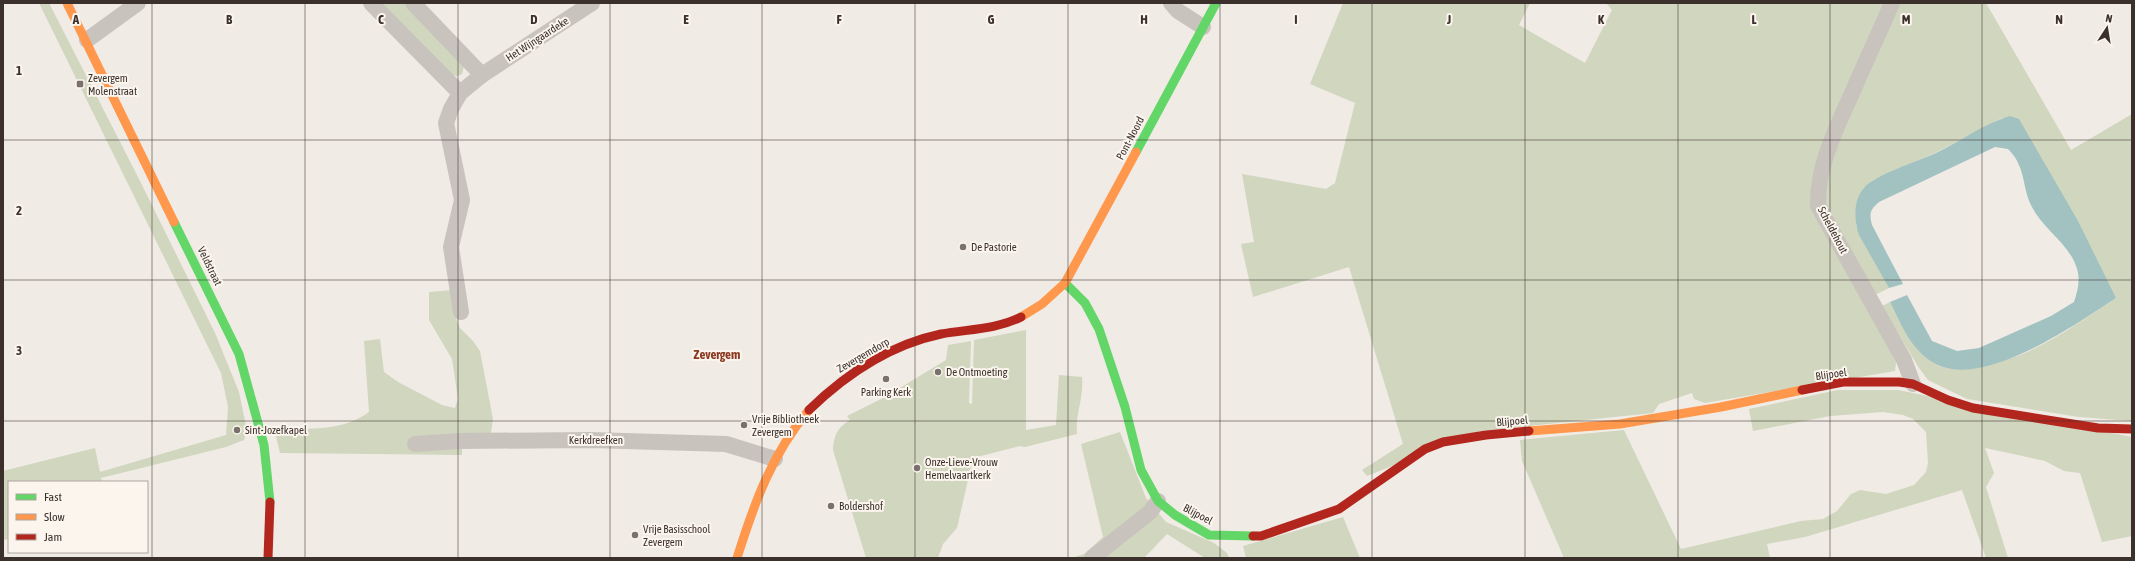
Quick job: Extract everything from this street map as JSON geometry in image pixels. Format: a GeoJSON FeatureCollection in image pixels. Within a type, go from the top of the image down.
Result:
{"type":"FeatureCollection","features":[{"type":"Feature","properties":{"kind":"street","name":"Veldstraat"},"geometry":{"type":"LineString","coordinates":[[67,3],[87,40],[239,354],[260,426],[265,453],[270,500],[268,558]]}},
{"type":"Feature","properties":{"kind":"street"},"geometry":{"type":"LineString","coordinates":[[87,40],[138,3]]}},
{"type":"Feature","properties":{"kind":"street"},"geometry":{"type":"LineString","coordinates":[[371,3],[460,93]]}},
{"type":"Feature","properties":{"kind":"street"},"geometry":{"type":"LineString","coordinates":[[413,3],[482,75]]}},
{"type":"Feature","properties":{"kind":"street","name":"Het Wijngaardeke"},"geometry":{"type":"LineString","coordinates":[[461,312],[451,247],[462,200],[446,123],[460,93],[482,75],[592,3]]}},
{"type":"Feature","properties":{"kind":"street"},"geometry":{"type":"LineString","coordinates":[[1171,3],[1178,11],[1203,27]]}},
{"type":"Feature","properties":{"kind":"street","name":"Pont-Noord"},"geometry":{"type":"LineString","coordinates":[[1066,283],[1216,3]]}},
{"type":"Feature","properties":{"kind":"street","name":"Scheldehout"},"geometry":{"type":"LineString","coordinates":[[1892,3],[1835,131],[1821,170],[1818,191],[1818,206],[1904,360],[1913,384]]}},
{"type":"Feature","properties":{"kind":"street","name":"Blijpoel"},"geometry":{"type":"LineString","coordinates":[[1066,283],[1085,303],[1099,329],[1125,407],[1140,470],[1158,501],[1175,516],[1209,534],[1233,537],[1261,536],[1339,509],[1425,449],[1443,442],[1486,435],[1620,424],[1721,407],[1843,382],[1899,382],[1913,384],[1948,400],[1973,408],[2098,428],[2132,429]]}},
{"type":"Feature","properties":{"kind":"street","name":"Zevergemdorp"},"geometry":{"type":"LineString","coordinates":[[737,558],[758,495],[775,459],[796,427],[818,401],[846,377],[870,362],[909,343],[925,338],[995,327],[1010,322],[1042,306],[1066,283]]}},
{"type":"Feature","properties":{"kind":"street","name":"Kerkdreefken"},"geometry":{"type":"LineString","coordinates":[[415,444],[459,441],[591,440],[726,444],[775,459]]}},
{"type":"Feature","properties":{"kind":"street"},"geometry":{"type":"LineString","coordinates":[[1092,558],[1150,512],[1158,501]]}},
{"type":"Feature","properties":{"kind":"green space"},"geometry":{"type":"Polygon","coordinates":[[[39,3],[49,3],[140,181],[215,333],[239,392],[247,431],[244,440],[226,447],[101,478],[102,481],[8,481],[8,539],[3,540],[3,471],[95,448],[100,472],[226,435],[228,407],[221,373],[39,3]]]}},
{"type":"Feature","properties":{"kind":"green space"},"geometry":{"type":"Polygon","coordinates":[[[379,3],[404,3],[461,60],[464,66],[462,74],[457,76],[449,74],[379,3]]]}},
{"type":"Feature","properties":{"kind":"green space"},"geometry":{"type":"Polygon","coordinates":[[[1343,3],[1530,3],[1519,25],[1585,63],[1612,10],[1606,3],[1880,3],[1885,5],[1814,178],[1811,210],[1885,336],[1896,363],[1895,371],[1705,403],[1694,399],[1692,393],[1659,404],[1653,413],[1480,431],[1367,476],[1362,470],[1403,444],[1349,267],[1253,297],[1241,244],[1254,242],[1242,174],[1326,189],[1335,183],[1355,103],[1310,84],[1343,3]]]}},
{"type":"Feature","properties":{"kind":"green space"},"geometry":{"type":"Polygon","coordinates":[[[1897,3],[1986,3],[2071,150],[2132,114],[2132,421],[2079,417],[1967,399],[1928,380],[1919,368],[1882,306],[1890,302],[1913,344],[1926,357],[1941,366],[1956,368],[1984,366],[2005,361],[2025,353],[2044,344],[2116,298],[2002,118],[1937,152],[1874,180],[1856,225],[1889,288],[1875,295],[1827,213],[1822,193],[1825,172],[1897,3]]]}},
{"type":"Feature","properties":{"kind":"green space"},"geometry":{"type":"Polygon","coordinates":[[[453,290],[456,319],[460,328],[473,341],[480,351],[493,419],[491,433],[482,436],[462,436],[462,455],[280,453],[274,428],[311,429],[336,426],[347,423],[369,412],[364,341],[380,339],[384,372],[398,382],[442,405],[455,408],[458,399],[452,359],[429,320],[429,292],[453,290]]]}},
{"type":"Feature","properties":{"kind":"green space"},"geometry":{"type":"Polygon","coordinates":[[[1026,330],[1026,430],[1056,425],[1059,375],[1082,377],[1082,392],[1077,420],[1077,434],[973,458],[957,528],[943,544],[938,558],[866,558],[833,450],[837,432],[850,420],[847,416],[885,397],[946,360],[948,345],[971,341],[969,403],[972,404],[974,340],[1026,330]]]}},
{"type":"Feature","properties":{"kind":"green space"},"geometry":{"type":"Polygon","coordinates":[[[1838,390],[1898,390],[2132,437],[2132,536],[2102,542],[2080,473],[2064,471],[2045,461],[1985,448],[1994,473],[1986,487],[2008,558],[1986,558],[1962,490],[1805,537],[1767,544],[1770,558],[1564,558],[1522,461],[1520,440],[1624,430],[1681,549],[1801,521],[1823,519],[1837,511],[1851,494],[1860,490],[1886,494],[1914,485],[1926,472],[1928,463],[1926,432],[1913,419],[1903,415],[1883,412],[1830,416],[1753,431],[1749,409],[1838,390]]]}},
{"type":"Feature","properties":{"kind":"green space"},"geometry":{"type":"Polygon","coordinates":[[[1120,432],[1146,498],[1166,522],[1214,543],[1227,553],[1229,558],[1205,558],[1167,534],[1144,558],[1072,558],[1084,554],[1103,537],[1081,444],[1120,432]]]}},
{"type":"Feature","properties":{"kind":"green space"},"geometry":{"type":"Polygon","coordinates":[[[1343,517],[1360,558],[1246,558],[1243,546],[1343,517]]]}},
{"type":"Feature","properties":{"kind":"water"},"geometry":{"type":"Polygon","coordinates":[[[2010,116],[2019,119],[2078,221],[2116,298],[2077,323],[2028,351],[2002,362],[1977,368],[1954,369],[1934,363],[1919,351],[1903,328],[1890,302],[1907,295],[1932,341],[1957,351],[1979,348],[2051,316],[2074,302],[2078,288],[2078,270],[2067,250],[2042,222],[2032,207],[2026,192],[2021,170],[2014,156],[2008,149],[1995,147],[1879,202],[1876,205],[1871,212],[1872,225],[1903,284],[1889,288],[1859,235],[1855,217],[1856,204],[1860,193],[1864,188],[1877,178],[1936,153],[1981,128],[2010,116]]]}},
{"type":"Feature","properties":{"kind":"traffic: fast"},"geometry":{"type":"LineString","coordinates":[[1136,152],[1216,3]]}},
{"type":"Feature","properties":{"kind":"traffic: fast"},"geometry":{"type":"LineString","coordinates":[[174,222],[239,354],[264,445],[270,502]]}},
{"type":"Feature","properties":{"kind":"traffic: fast"},"geometry":{"type":"LineString","coordinates":[[1065,283],[1085,303],[1099,329],[1125,407],[1141,470],[1158,501],[1175,515],[1209,535],[1253,536]]}},
{"type":"Feature","properties":{"kind":"traffic: slow"},"geometry":{"type":"LineString","coordinates":[[67,3],[174,222]]}},
{"type":"Feature","properties":{"kind":"traffic: slow"},"geometry":{"type":"LineString","coordinates":[[1021,317],[1042,304],[1065,283],[1136,152]]}},
{"type":"Feature","properties":{"kind":"traffic: slow"},"geometry":{"type":"LineString","coordinates":[[1529,431],[1620,424],[1721,407],[1802,390]]}},
{"type":"Feature","properties":{"kind":"traffic: slow"},"geometry":{"type":"LineString","coordinates":[[737,558],[757,499],[774,461],[796,426],[809,410]]}},
{"type":"Feature","properties":{"kind":"traffic: jam"},"geometry":{"type":"LineString","coordinates":[[809,410],[838,384],[853,373],[886,353],[904,345],[941,334],[991,327],[1021,317]]}},
{"type":"Feature","properties":{"kind":"traffic: jam"},"geometry":{"type":"LineString","coordinates":[[1802,390],[1843,382],[1899,382],[1913,384],[1948,400],[1973,408],[2098,428],[2132,429]]}},
{"type":"Feature","properties":{"kind":"traffic: jam"},"geometry":{"type":"LineString","coordinates":[[1253,536],[1261,536],[1339,509],[1425,449],[1443,442],[1486,435],[1529,431]]}},
{"type":"Feature","properties":{"kind":"traffic: jam"},"geometry":{"type":"LineString","coordinates":[[268,558],[270,502]]}},
{"type":"Feature","properties":{"kind":"place","name":"Zevergem Molenstraat"},"geometry":{"type":"Point","coordinates":[80,84]}},
{"type":"Feature","properties":{"kind":"place","name":"De Pastorie"},"geometry":{"type":"Point","coordinates":[963,247]}},
{"type":"Feature","properties":{"kind":"place","name":"De Ontmoeting"},"geometry":{"type":"Point","coordinates":[938,372]}},
{"type":"Feature","properties":{"kind":"place","name":"Parking Kerk"},"geometry":{"type":"Point","coordinates":[886,379]}},
{"type":"Feature","properties":{"kind":"place","name":"Vrije Bibliotheek Zevergem"},"geometry":{"type":"Point","coordinates":[744,425]}},
{"type":"Feature","properties":{"kind":"place","name":"Sint-Jozefkapel"},"geometry":{"type":"Point","coordinates":[237,430]}},
{"type":"Feature","properties":{"kind":"place","name":"Onze-Lieve-Vrouw Hemelvaartkerk"},"geometry":{"type":"Point","coordinates":[917,468]}},
{"type":"Feature","properties":{"kind":"place","name":"Boldershof"},"geometry":{"type":"Point","coordinates":[831,506]}},
{"type":"Feature","properties":{"kind":"place","name":"Vrije Basisschool Zevergem"},"geometry":{"type":"Point","coordinates":[635,535]}},
{"type":"Feature","properties":{"kind":"district","name":"Zevergem"},"geometry":{"type":"Point","coordinates":[717,354]}}]}
